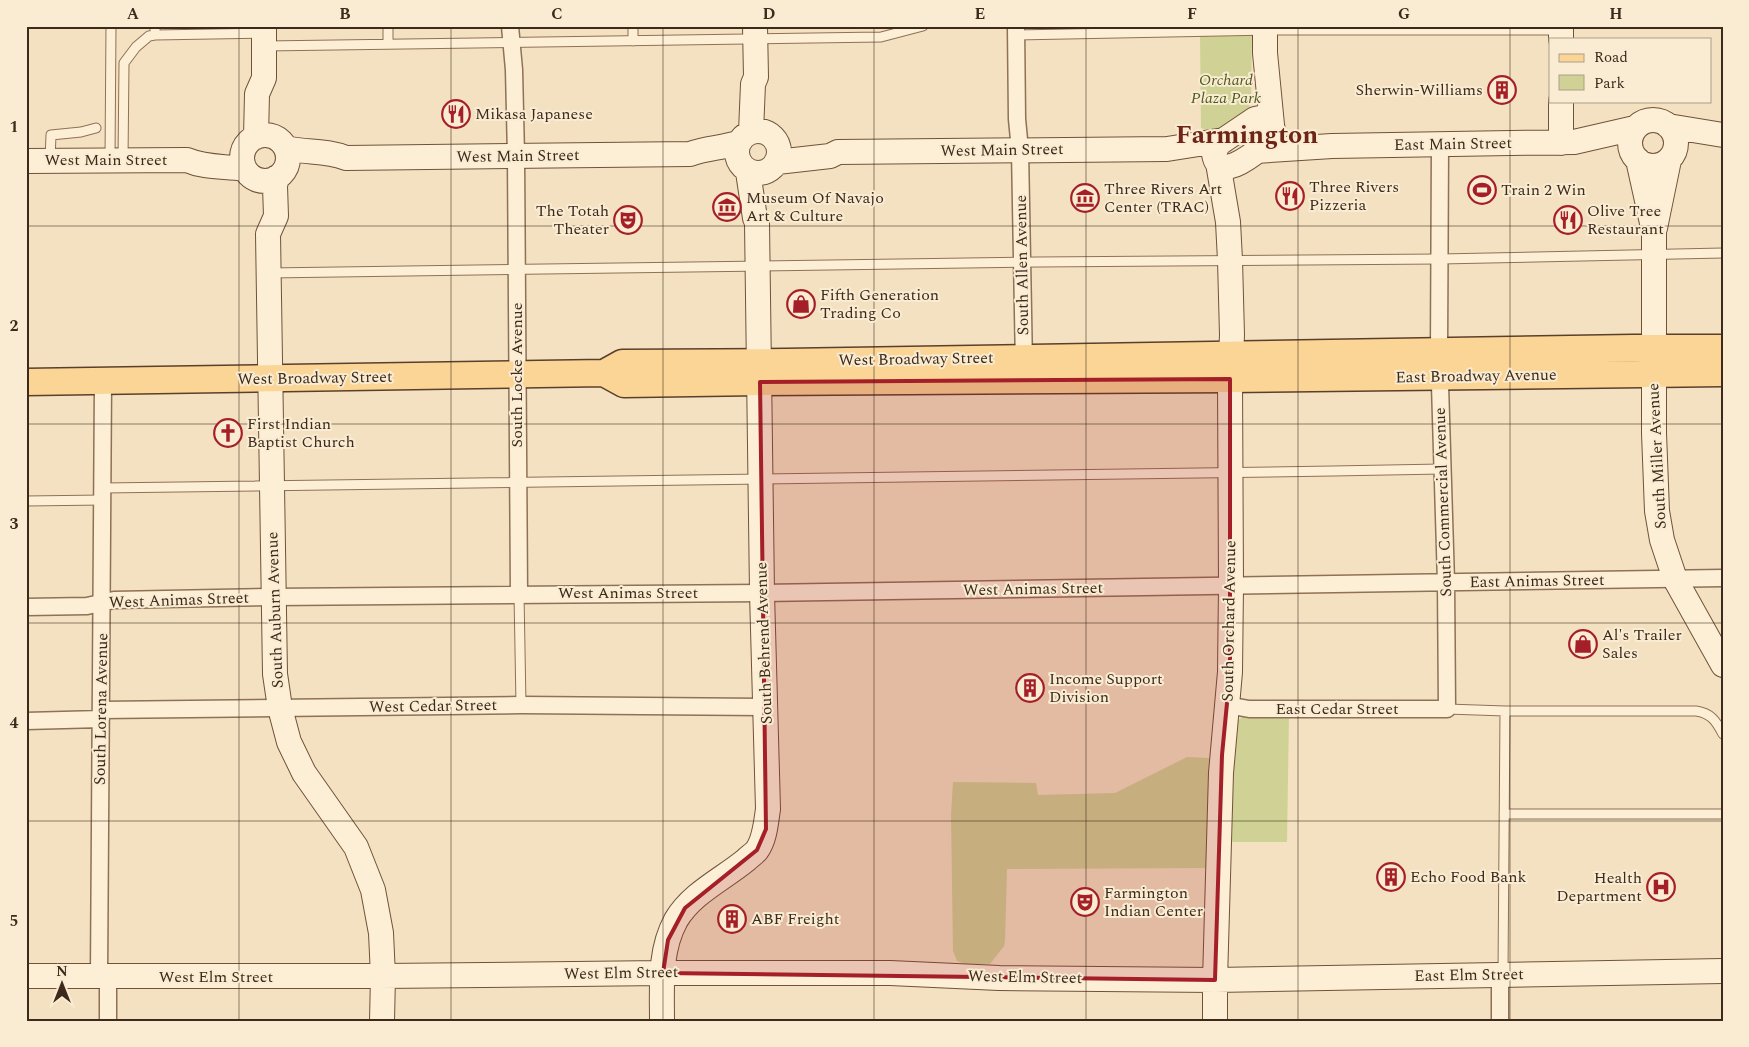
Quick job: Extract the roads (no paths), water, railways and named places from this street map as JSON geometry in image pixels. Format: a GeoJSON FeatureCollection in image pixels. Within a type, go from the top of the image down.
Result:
{"type":"FeatureCollection","features":[{"type":"Feature","properties":{"kind":"main road","name":"East Broadway Avenue"},"geometry":{"type":"LineString","coordinates":[[1231,367],[1653,361],[1723,348]]}},
{"type":"Feature","properties":{"kind":"main road","name":"East Broadway Avenue"},"geometry":{"type":"LineString","coordinates":[[1653,361],[1723,373]]}},
{"type":"Feature","properties":{"kind":"main road","name":"West Broadway Street"},"geometry":{"type":"LineString","coordinates":[[26,382],[604,373],[624,384],[759,372],[1231,367]]}},
{"type":"Feature","properties":{"kind":"street","name":"South Locke Avenue"},"geometry":{"type":"LineString","coordinates":[[510,26],[516,156],[519,594]]}},
{"type":"Feature","properties":{"kind":"street","name":"South Allen Avenue"},"geometry":{"type":"LineString","coordinates":[[1016,30],[1024,369]]}},
{"type":"Feature","properties":{"kind":"street","name":"South Behrend Avenue"},"geometry":{"type":"LineString","coordinates":[[662,1021],[663,957],[676,920],[697,896],[731,873],[758,850],[766,829],[768,809],[762,593],[757,224],[761,217],[764,186],[758,152],[760,84],[756,77],[755,33]]}},
{"type":"Feature","properties":{"kind":"street","name":"South Auburn Avenue"},"geometry":{"type":"LineString","coordinates":[[265,35],[264,78],[273,95],[273,121],[260,195],[260,216],[268,234],[275,674],[287,737],[304,773],[356,847],[373,890],[381,933],[383,976],[382,1021]]}},
{"type":"Feature","properties":{"kind":"street"},"geometry":{"type":"LineString","coordinates":[[1231,156],[1269,142],[1273,137],[1266,126],[1259,96],[1265,37]]}},
{"type":"Feature","properties":{"kind":"street"},"geometry":{"type":"LineString","coordinates":[[1561,102],[1568,142]]}},
{"type":"Feature","properties":{"kind":"street"},"geometry":{"type":"LineString","coordinates":[[1671,157],[1676,143],[1675,136],[1668,126],[1652,120],[1635,128],[1630,140],[1630,146],[1636,159],[1653,166],[1664,163],[1671,157],[1698,147],[1723,143]]}},
{"type":"Feature","properties":{"kind":"street"},"geometry":{"type":"LineString","coordinates":[[1231,156],[1266,126]]}},
{"type":"Feature","properties":{"kind":"street","name":"East Main Street"},"geometry":{"type":"LineString","coordinates":[[1266,126],[1332,146]]}},
{"type":"Feature","properties":{"kind":"street"},"geometry":{"type":"LineString","coordinates":[[1668,126],[1723,135]]}},
{"type":"Feature","properties":{"kind":"street","name":"East Main Street"},"geometry":{"type":"LineString","coordinates":[[1231,156],[1332,146],[1568,142],[1635,128]]}},
{"type":"Feature","properties":{"kind":"street","name":"East Main Street"},"geometry":{"type":"LineString","coordinates":[[1568,142],[1636,159]]}},
{"type":"Feature","properties":{"kind":"street","name":"South Commercial Avenue"},"geometry":{"type":"LineString","coordinates":[[1440,144],[1440,364],[1446,582],[1447,709]]}},
{"type":"Feature","properties":{"kind":"street","name":"West Main Street"},"geometry":{"type":"LineString","coordinates":[[38,161],[187,160],[203,165],[300,151],[334,153],[346,158],[690,154],[700,158],[726,159],[758,152],[804,147],[830,148],[838,152],[1166,148],[1231,156]]}},
{"type":"Feature","properties":{"kind":"street","name":"South Orchard Avenue"},"geometry":{"type":"LineString","coordinates":[[1215,1021],[1222,755],[1230,672],[1231,367],[1228,222],[1231,156]]}},
{"type":"Feature","properties":{"kind":"street","name":"South Miller Avenue"},"geometry":{"type":"LineString","coordinates":[[1671,157],[1654,243],[1654,433],[1658,511],[1662,540],[1675,579],[1723,665]]}},
{"type":"Feature","properties":{"kind":"street","name":"South Miller Avenue"},"geometry":{"type":"LineString","coordinates":[[1636,159],[1654,243]]}},
{"type":"Feature","properties":{"kind":"street","name":"South Lorena Avenue"},"geometry":{"type":"LineString","coordinates":[[103,381],[101,715],[103,977],[108,1021]]}},
{"type":"Feature","properties":{"kind":"street","name":"East Animas Street"},"geometry":{"type":"LineString","coordinates":[[1231,586],[1723,578]]}},
{"type":"Feature","properties":{"kind":"street","name":"West Animas Street"},"geometry":{"type":"LineString","coordinates":[[26,607],[87,606],[114,600],[273,596],[762,593],[1231,586]]}},
{"type":"Feature","properties":{"kind":"street","name":"West Cedar Street"},"geometry":{"type":"LineString","coordinates":[[26,721],[101,715],[280,708],[521,705],[766,707]]}},
{"type":"Feature","properties":{"kind":"street","name":"East Cedar Street"},"geometry":{"type":"LineString","coordinates":[[1227,705],[1249,709],[1447,709]]}},
{"type":"Feature","properties":{"kind":"street","name":"East Elm Street"},"geometry":{"type":"LineString","coordinates":[[1215,980],[1723,971]]}},
{"type":"Feature","properties":{"kind":"street","name":"West Elm Street"},"geometry":{"type":"LineString","coordinates":[[26,976],[890,973],[999,978],[1215,980]]}},
{"type":"Feature","properties":{"kind":"street"},"geometry":{"type":"LineString","coordinates":[[1500,1021],[1501,974]]}},
{"type":"Feature","properties":{"kind":"lane"},"geometry":{"type":"LineString","coordinates":[[110,26],[117,161]]}},
{"type":"Feature","properties":{"kind":"lane"},"geometry":{"type":"LineString","coordinates":[[388,26],[388,44]]}},
{"type":"Feature","properties":{"kind":"lane"},"geometry":{"type":"LineString","coordinates":[[633,26],[633,41]]}},
{"type":"Feature","properties":{"kind":"lane"},"geometry":{"type":"LineString","coordinates":[[117,161],[124,62],[136,46],[155,31],[265,35],[388,44],[633,41],[755,33],[881,37],[923,26]]}},
{"type":"Feature","properties":{"kind":"lane"},"geometry":{"type":"LineString","coordinates":[[1016,30],[1126,29],[1265,37],[1439,28],[1561,32]]}},
{"type":"Feature","properties":{"kind":"lane"},"geometry":{"type":"LineString","coordinates":[[38,161],[51,135],[81,132],[96,128]]}},
{"type":"Feature","properties":{"kind":"lane"},"geometry":{"type":"LineString","coordinates":[[268,274],[1022,262],[1440,259],[1654,243],[1723,253]]}},
{"type":"Feature","properties":{"kind":"lane"},"geometry":{"type":"LineString","coordinates":[[26,501],[103,494],[272,486],[760,481],[1442,468]]}},
{"type":"Feature","properties":{"kind":"lane"},"geometry":{"type":"LineString","coordinates":[[519,594],[521,705]]}},
{"type":"Feature","properties":{"kind":"lane"},"geometry":{"type":"LineString","coordinates":[[1447,709],[1505,711],[1696,711],[1711,715],[1723,734]]}},
{"type":"Feature","properties":{"kind":"lane"},"geometry":{"type":"LineString","coordinates":[[1501,974],[1505,711]]}},
{"type":"Feature","properties":{"kind":"lane"},"geometry":{"type":"LineString","coordinates":[[1504,814],[1723,814]]}},
{"type":"Feature","properties":{"kind":"place","name":"Sherwin-Williams"},"geometry":{"type":"Point","coordinates":[1502,90]}},
{"type":"Feature","properties":{"kind":"place","name":"Mikasa Japanese"},"geometry":{"type":"Point","coordinates":[456,114]}},
{"type":"Feature","properties":{"kind":"place","name":"Train 2 Win"},"geometry":{"type":"Point","coordinates":[1482,190]}},
{"type":"Feature","properties":{"kind":"place","name":"Three Rivers Pizzeria"},"geometry":{"type":"Point","coordinates":[1290,196]}},
{"type":"Feature","properties":{"kind":"place","name":"Three Rivers Art Center (TRAC)"},"geometry":{"type":"Point","coordinates":[1085,198]}},
{"type":"Feature","properties":{"kind":"place","name":"Museum Of Navajo Art & Culture"},"geometry":{"type":"Point","coordinates":[727,207]}},
{"type":"Feature","properties":{"kind":"place","name":"The Totah Theater"},"geometry":{"type":"Point","coordinates":[628,220]}},
{"type":"Feature","properties":{"kind":"place","name":"Olive Tree Restaurant"},"geometry":{"type":"Point","coordinates":[1568,220]}},
{"type":"Feature","properties":{"kind":"place","name":"Fifth Generation Trading Co"},"geometry":{"type":"Point","coordinates":[801,304]}},
{"type":"Feature","properties":{"kind":"place","name":"First Indian Baptist Church"},"geometry":{"type":"Point","coordinates":[228,433]}},
{"type":"Feature","properties":{"kind":"place","name":"Al's Trailer Sales"},"geometry":{"type":"Point","coordinates":[1583,644]}},
{"type":"Feature","properties":{"kind":"place","name":"Income Support Division"},"geometry":{"type":"Point","coordinates":[1030,688]}},
{"type":"Feature","properties":{"kind":"place","name":"Echo Food Bank"},"geometry":{"type":"Point","coordinates":[1391,877]}},
{"type":"Feature","properties":{"kind":"place","name":"Health Department"},"geometry":{"type":"Point","coordinates":[1661,887]}},
{"type":"Feature","properties":{"kind":"place","name":"Farmington Indian Center"},"geometry":{"type":"Point","coordinates":[1085,902]}},
{"type":"Feature","properties":{"kind":"place","name":"ABF Freight"},"geometry":{"type":"Point","coordinates":[732,919]}},
{"type":"Feature","properties":{"kind":"district","name":"Farmington"},"geometry":{"type":"Point","coordinates":[1247,135]}},
{"type":"Feature","properties":{"kind":"park label","name":"Orchard Plaza Park"},"geometry":{"type":"Point","coordinates":[1226,89]}}]}
